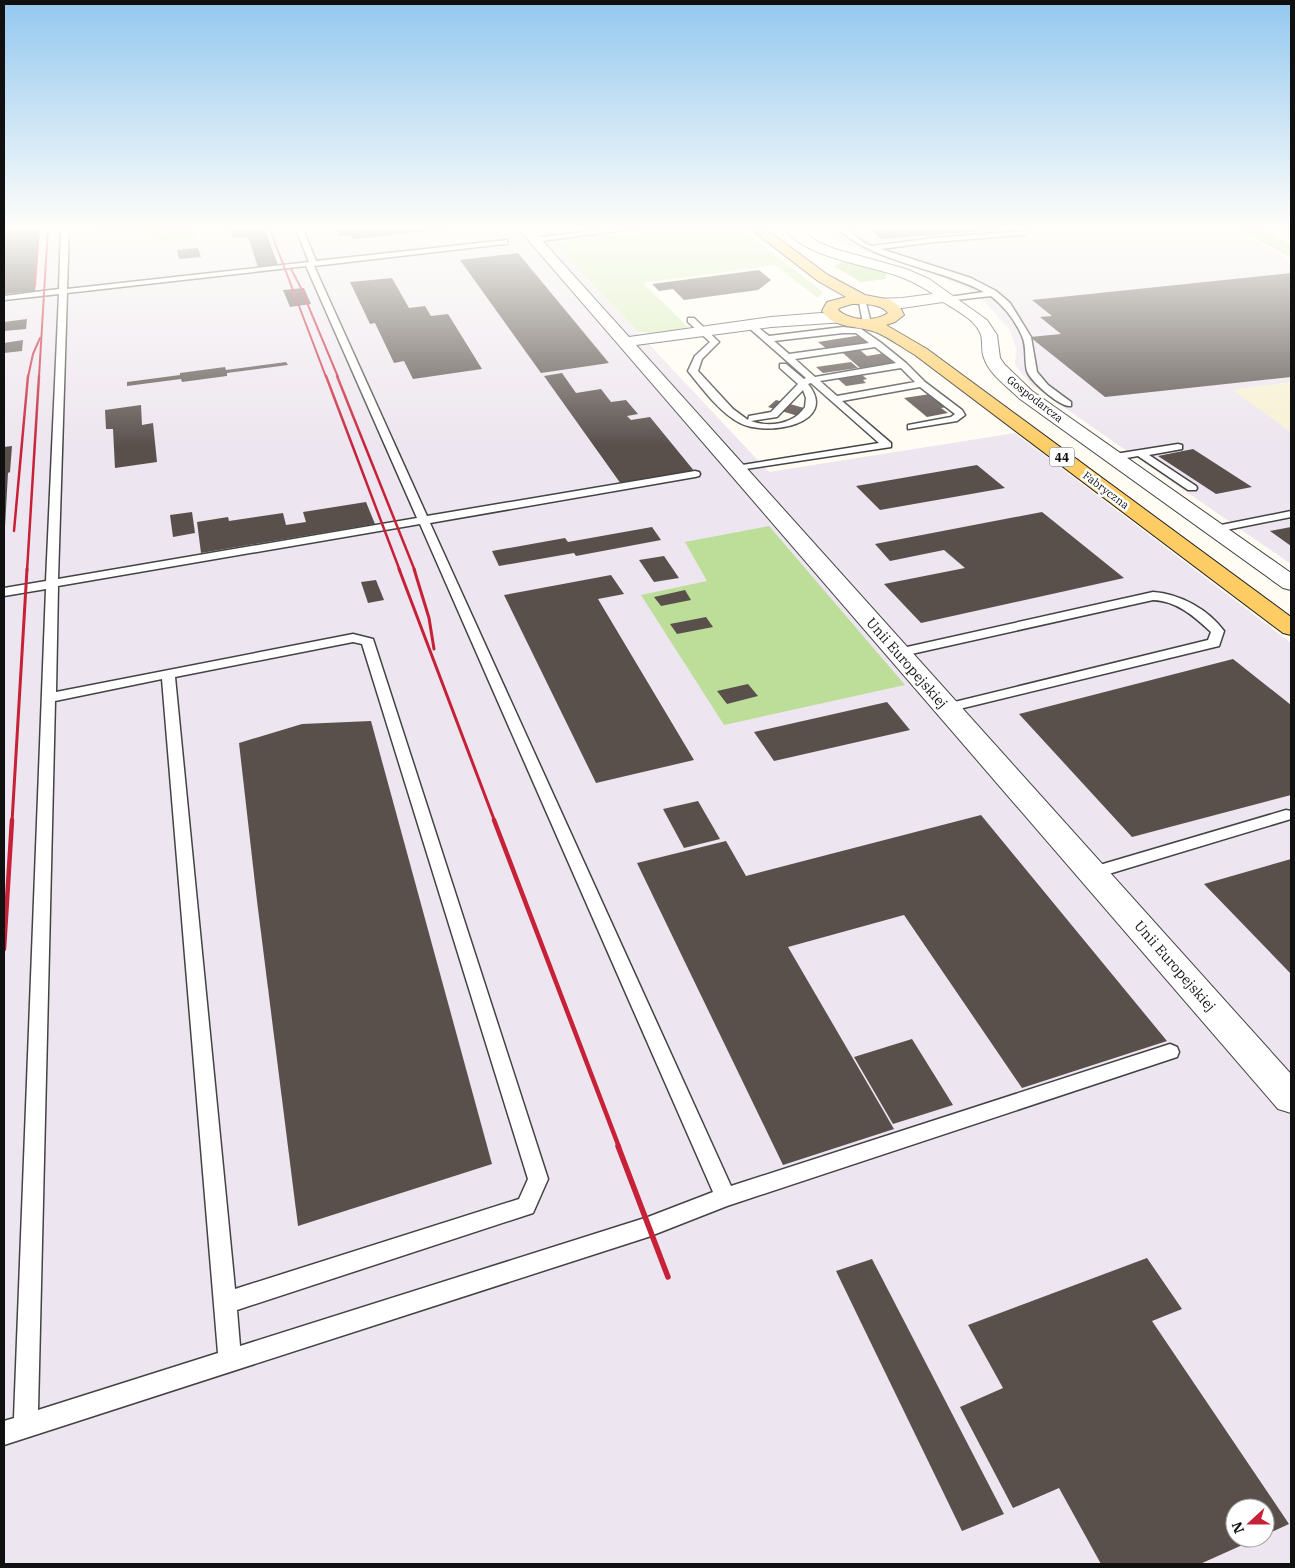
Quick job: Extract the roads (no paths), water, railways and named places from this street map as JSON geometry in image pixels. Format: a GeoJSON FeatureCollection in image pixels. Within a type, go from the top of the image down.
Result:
{"type":"FeatureCollection","features":[{"type":"Feature","properties":{"kind":"main road","name":"44"},"geometry":{"type":"LineString","coordinates":[[837,309],[838,300]]}},
{"type":"Feature","properties":{"kind":"main road","name":"44"},"geometry":{"type":"LineString","coordinates":[[837,309],[859,300]]}},
{"type":"Feature","properties":{"kind":"main road","name":"44"},"geometry":{"type":"LineString","coordinates":[[837,309],[867,323],[893,316],[892,307],[881,302],[869,300]]}},
{"type":"Feature","properties":{"kind":"main road","name":"Fabryczna"},"geometry":{"type":"LineString","coordinates":[[893,316],[892,324],[921,352]]}},
{"type":"Feature","properties":{"kind":"main road","name":"Fabryczna"},"geometry":{"type":"LineString","coordinates":[[867,323],[886,331],[921,352],[1291,628]]}},
{"type":"Feature","properties":{"kind":"street","name":"Unii Europejskiej"},"geometry":{"type":"LineString","coordinates":[[588,300],[1291,1098]]}},
{"type":"Feature","properties":{"kind":"street"},"geometry":{"type":"LineString","coordinates":[[881,302],[902,303],[935,300]]}},
{"type":"Feature","properties":{"kind":"street"},"geometry":{"type":"LineString","coordinates":[[893,316],[910,308],[944,300]]}},
{"type":"Feature","properties":{"kind":"street","name":"Gospodarcza"},"geometry":{"type":"LineString","coordinates":[[951,300],[982,323],[989,336],[992,358],[1006,378],[1026,395],[1291,583]]}},
{"type":"Feature","properties":{"kind":"street"},"geometry":{"type":"LineString","coordinates":[[625,342],[771,322],[821,318],[837,309]]}},
{"type":"Feature","properties":{"kind":"lane"},"geometry":{"type":"LineString","coordinates":[[26,1426],[48,698],[63,300]]}},
{"type":"Feature","properties":{"kind":"lane"},"geometry":{"type":"LineString","coordinates":[[327,300],[423,521],[726,1197]]}},
{"type":"Feature","properties":{"kind":"lane"},"geometry":{"type":"LineString","coordinates":[[862,300],[867,323]]}},
{"type":"Feature","properties":{"kind":"lane"},"geometry":{"type":"LineString","coordinates":[[1001,300],[1007,305],[1026,337],[1032,373],[1045,387],[1068,404]]}},
{"type":"Feature","properties":{"kind":"lane"},"geometry":{"type":"LineString","coordinates":[[691,320],[715,342],[698,358],[694,364],[693,371],[732,412],[742,420],[758,426],[777,426],[794,423],[801,420],[811,406],[810,394],[770,351],[769,341]]}},
{"type":"Feature","properties":{"kind":"lane"},"geometry":{"type":"LineString","coordinates":[[736,469],[887,445],[751,325]]}},
{"type":"Feature","properties":{"kind":"lane"},"geometry":{"type":"LineString","coordinates":[[769,341],[834,330],[852,330],[864,334],[903,365],[922,384],[959,412],[960,415],[954,420],[912,427]]}},
{"type":"Feature","properties":{"kind":"lane"},"geometry":{"type":"LineString","coordinates":[[796,336],[816,353]]}},
{"type":"Feature","properties":{"kind":"lane"},"geometry":{"type":"LineString","coordinates":[[788,357],[877,344]]}},
{"type":"Feature","properties":{"kind":"lane"},"geometry":{"type":"LineString","coordinates":[[732,412],[754,419],[774,415],[801,384],[812,379],[903,365]]}},
{"type":"Feature","properties":{"kind":"lane"},"geometry":{"type":"LineString","coordinates":[[835,399],[922,384]]}},
{"type":"Feature","properties":{"kind":"lane"},"geometry":{"type":"LineString","coordinates":[[1115,457],[1178,446]]}},
{"type":"Feature","properties":{"kind":"lane"},"geometry":{"type":"LineString","coordinates":[[1140,453],[1192,488]]}},
{"type":"Feature","properties":{"kind":"lane"},"geometry":{"type":"LineString","coordinates":[[4,592],[695,474]]}},
{"type":"Feature","properties":{"kind":"lane"},"geometry":{"type":"LineString","coordinates":[[1216,529],[1291,514]]}},
{"type":"Feature","properties":{"kind":"lane"},"geometry":{"type":"LineString","coordinates":[[898,653],[1153,596],[1177,599],[1218,631],[1214,643],[947,708]]}},
{"type":"Feature","properties":{"kind":"lane"},"geometry":{"type":"LineString","coordinates":[[48,698],[354,638],[368,642],[538,1179],[526,1206],[225,1303]]}},
{"type":"Feature","properties":{"kind":"lane"},"geometry":{"type":"LineString","coordinates":[[168,674],[230,1360]]}},
{"type":"Feature","properties":{"kind":"lane"},"geometry":{"type":"LineString","coordinates":[[1092,872],[1286,815]]}},
{"type":"Feature","properties":{"kind":"lane"},"geometry":{"type":"LineString","coordinates":[[4,1433],[648,1227],[726,1197],[1170,1052]]}},
{"type":"Feature","properties":{"kind":"railway"},"geometry":{"type":"LineString","coordinates":[[39,377],[44,300]]}},
{"type":"Feature","properties":{"kind":"railway"},"geometry":{"type":"LineString","coordinates":[[297,300],[326,377]]}},
{"type":"Feature","properties":{"kind":"railway"},"geometry":{"type":"LineString","coordinates":[[306,300],[338,377]]}},
{"type":"Feature","properties":{"kind":"railway"},"geometry":{"type":"LineString","coordinates":[[28,377],[33,354],[40,338]]}},
{"type":"Feature","properties":{"kind":"railway"},"geometry":{"type":"LineString","coordinates":[[14,531],[28,376]]}},
{"type":"Feature","properties":{"kind":"railway"},"geometry":{"type":"LineString","coordinates":[[27,571],[39,376]]}},
{"type":"Feature","properties":{"kind":"railway"},"geometry":{"type":"LineString","coordinates":[[326,376],[400,571]]}},
{"type":"Feature","properties":{"kind":"railway"},"geometry":{"type":"LineString","coordinates":[[337,376],[415,571]]}},
{"type":"Feature","properties":{"kind":"railway"},"geometry":{"type":"LineString","coordinates":[[12,822],[27,569]]}},
{"type":"Feature","properties":{"kind":"railway"},"geometry":{"type":"LineString","coordinates":[[399,569],[495,822]]}},
{"type":"Feature","properties":{"kind":"railway"},"geometry":{"type":"LineString","coordinates":[[414,569],[429,618],[434,649]]}},
{"type":"Feature","properties":{"kind":"railway"},"geometry":{"type":"LineString","coordinates":[[4,949],[12,820]]}},
{"type":"Feature","properties":{"kind":"railway"},"geometry":{"type":"LineString","coordinates":[[494,820],[619,1147]]}},
{"type":"Feature","properties":{"kind":"railway"},"geometry":{"type":"LineString","coordinates":[[618,1146],[668,1277]]}}]}
